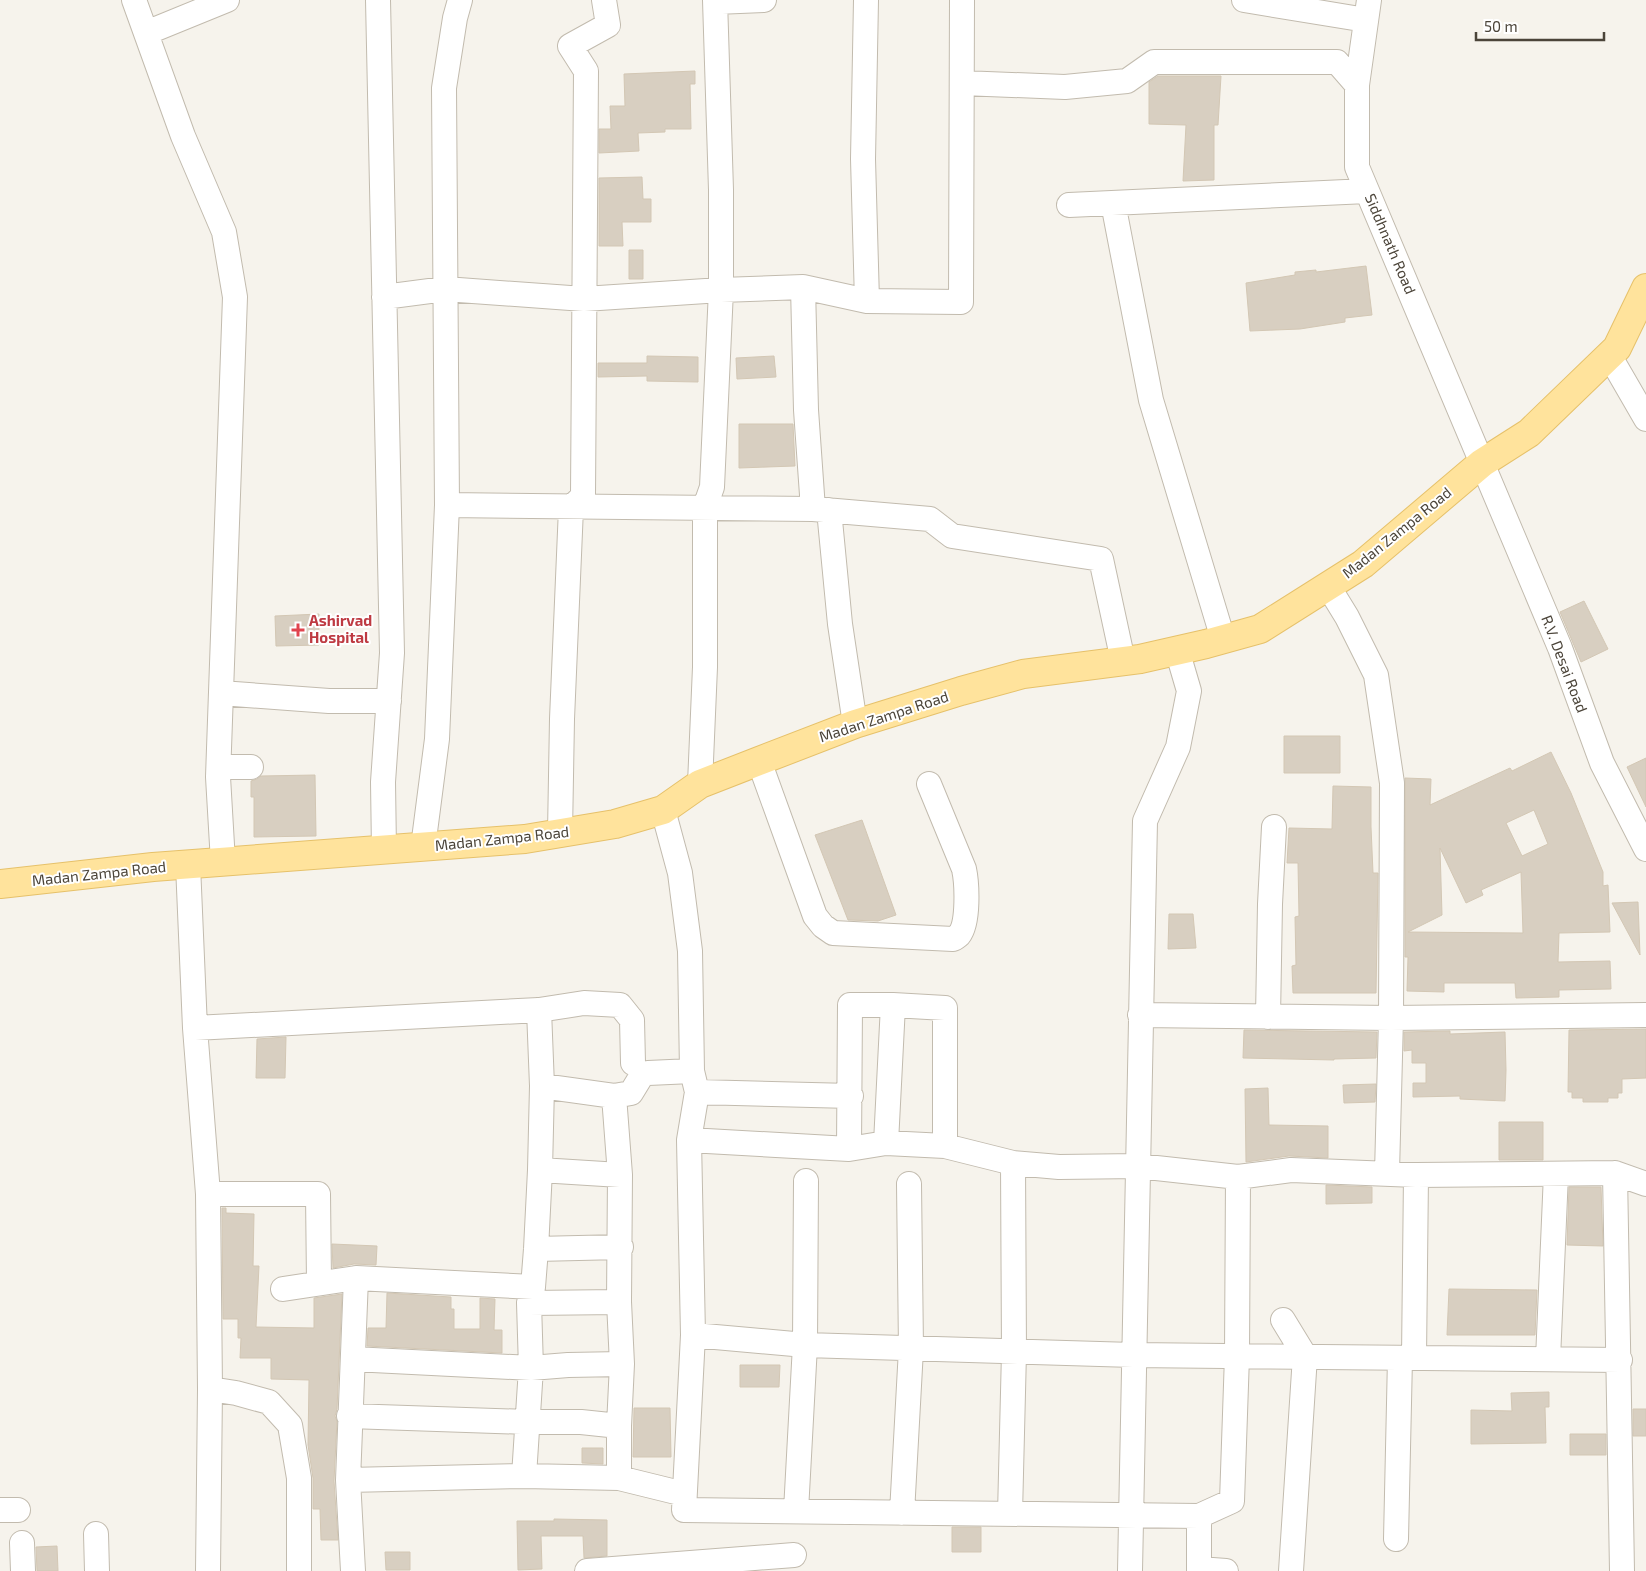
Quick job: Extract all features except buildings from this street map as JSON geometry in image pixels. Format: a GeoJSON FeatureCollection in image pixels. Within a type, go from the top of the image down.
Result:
{"type":"FeatureCollection","features":[{"type":"Feature","properties":{"kind":"main road","name":"Madan Zampa Road"},"geometry":{"type":"LineString","coordinates":[[0,884],[153,867],[525,839],[615,824],[663,810],[700,784],[855,724],[1023,674],[1140,659],[1260,629],[1363,564],[1485,470],[1529,433],[1617,348],[1646,288]]}},
{"type":"Feature","properties":{"kind":"street"},"geometry":{"type":"LineString","coordinates":[[134,0],[183,136],[224,232],[235,297],[218,783],[223,862]]}},
{"type":"Feature","properties":{"kind":"street"},"geometry":{"type":"LineString","coordinates":[[146,33],[226,0]]}},
{"type":"Feature","properties":{"kind":"street"},"geometry":{"type":"LineString","coordinates":[[378,0],[392,653],[383,782],[384,850]]}},
{"type":"Feature","properties":{"kind":"street"},"geometry":{"type":"LineString","coordinates":[[423,847],[437,738],[447,505],[444,88],[455,18],[460,0]]}},
{"type":"Feature","properties":{"kind":"street"},"geometry":{"type":"LineString","coordinates":[[560,834],[562,719],[571,508],[583,496],[586,71],[570,46],[608,25],[604,0]]}},
{"type":"Feature","properties":{"kind":"street"},"geometry":{"type":"LineString","coordinates":[[700,784],[705,667],[705,507],[712,487],[721,290],[721,190],[716,1],[764,0]]}},
{"type":"Feature","properties":{"kind":"street"},"geometry":{"type":"LineString","coordinates":[[866,0],[863,159],[867,300]]}},
{"type":"Feature","properties":{"kind":"street"},"geometry":{"type":"LineString","coordinates":[[384,297],[445,289],[584,299],[803,287],[867,300],[961,302],[962,0]]}},
{"type":"Feature","properties":{"kind":"street"},"geometry":{"type":"LineString","coordinates":[[1244,0],[1367,10]]}},
{"type":"Feature","properties":{"kind":"street","name":"Siddhnath Road"},"geometry":{"type":"LineString","coordinates":[[1367,10],[1358,84],[1358,167],[1485,470]]}},
{"type":"Feature","properties":{"kind":"street"},"geometry":{"type":"LineString","coordinates":[[962,83],[1065,87],[1127,81],[1154,62],[1337,62],[1358,84]]}},
{"type":"Feature","properties":{"kind":"street"},"geometry":{"type":"LineString","coordinates":[[1069,205],[1367,191]]}},
{"type":"Feature","properties":{"kind":"street"},"geometry":{"type":"LineString","coordinates":[[1113,203],[1151,400],[1223,639]]}},
{"type":"Feature","properties":{"kind":"street"},"geometry":{"type":"LineString","coordinates":[[803,287],[806,410],[855,724]]}},
{"type":"Feature","properties":{"kind":"street"},"geometry":{"type":"LineString","coordinates":[[1609,356],[1646,420]]}},
{"type":"Feature","properties":{"kind":"street","name":"R.V. Desai Road"},"geometry":{"type":"LineString","coordinates":[[1485,470],[1560,648],[1602,763],[1646,850]]}},
{"type":"Feature","properties":{"kind":"street"},"geometry":{"type":"LineString","coordinates":[[447,505],[821,510],[930,518],[952,536],[1101,559],[1123,660]]}},
{"type":"Feature","properties":{"kind":"street"},"geometry":{"type":"LineString","coordinates":[[1328,586],[1347,617],[1376,675],[1391,773],[1391,1018],[1387,1173]]}},
{"type":"Feature","properties":{"kind":"street"},"geometry":{"type":"LineString","coordinates":[[1130,1571],[1145,821],[1178,747],[1189,691],[1177,650]]}},
{"type":"Feature","properties":{"kind":"street"},"geometry":{"type":"LineString","coordinates":[[221,693],[330,701],[389,701]]}},
{"type":"Feature","properties":{"kind":"street"},"geometry":{"type":"LineString","coordinates":[[758,761],[815,916],[823,926],[833,933],[953,939],[959,935],[964,926],[967,883],[964,869],[929,784]]}},
{"type":"Feature","properties":{"kind":"street"},"geometry":{"type":"LineString","coordinates":[[219,767],[250,767]]}},
{"type":"Feature","properties":{"kind":"street"},"geometry":{"type":"LineString","coordinates":[[663,810],[680,873],[690,951],[695,1081],[689,1140],[693,1334],[684,1510],[1199,1516],[1232,1501],[1237,1356],[1238,1176]]}},
{"type":"Feature","properties":{"kind":"street"},"geometry":{"type":"LineString","coordinates":[[1268,1016],[1270,904],[1274,827]]}},
{"type":"Feature","properties":{"kind":"street"},"geometry":{"type":"LineString","coordinates":[[188,865],[195,1028],[208,1194],[210,1389],[208,1571]]}},
{"type":"Feature","properties":{"kind":"street"},"geometry":{"type":"LineString","coordinates":[[195,1028],[539,1010],[584,1003],[620,1005],[632,1020],[633,1063]]}},
{"type":"Feature","properties":{"kind":"street"},"geometry":{"type":"LineString","coordinates":[[849,1150],[850,1005],[945,1008],[945,1146]]}},
{"type":"Feature","properties":{"kind":"street"},"geometry":{"type":"LineString","coordinates":[[886,1143],[893,1005]]}},
{"type":"Feature","properties":{"kind":"street"},"geometry":{"type":"LineString","coordinates":[[524,1476],[531,1368],[531,1295],[536,1249],[540,1170],[542,1086],[539,1010]]}},
{"type":"Feature","properties":{"kind":"street"},"geometry":{"type":"LineString","coordinates":[[1140,1015],[1391,1018],[1646,1015]]}},
{"type":"Feature","properties":{"kind":"street"},"geometry":{"type":"LineString","coordinates":[[542,1086],[614,1096],[631,1093],[642,1075],[648,1073],[695,1081],[850,1096]]}},
{"type":"Feature","properties":{"kind":"street"},"geometry":{"type":"LineString","coordinates":[[614,1096],[620,1175],[621,1247],[619,1302],[622,1364],[618,1426],[618,1478]]}},
{"type":"Feature","properties":{"kind":"street"},"geometry":{"type":"LineString","coordinates":[[689,1140],[849,1150],[886,1143],[945,1146],[1012,1163],[1059,1167],[1138,1166],[1238,1176],[1291,1170],[1416,1174],[1615,1172],[1646,1184]]}},
{"type":"Feature","properties":{"kind":"street"},"geometry":{"type":"LineString","coordinates":[[1010,1514],[1014,1352],[1012,1163]]}},
{"type":"Feature","properties":{"kind":"street"},"geometry":{"type":"LineString","coordinates":[[540,1170],[620,1175]]}},
{"type":"Feature","properties":{"kind":"street"},"geometry":{"type":"LineString","coordinates":[[1615,1172],[1620,1360],[1622,1571]]}},
{"type":"Feature","properties":{"kind":"street"},"geometry":{"type":"LineString","coordinates":[[1396,1539],[1416,1174]]}},
{"type":"Feature","properties":{"kind":"street"},"geometry":{"type":"LineString","coordinates":[[1548,1359],[1556,1174]]}},
{"type":"Feature","properties":{"kind":"street"},"geometry":{"type":"LineString","coordinates":[[796,1511],[805,1346],[806,1181]]}},
{"type":"Feature","properties":{"kind":"street"},"geometry":{"type":"LineString","coordinates":[[902,1512],[910,1349],[909,1184]]}},
{"type":"Feature","properties":{"kind":"street"},"geometry":{"type":"LineString","coordinates":[[208,1194],[318,1194],[319,1283]]}},
{"type":"Feature","properties":{"kind":"street"},"geometry":{"type":"LineString","coordinates":[[536,1249],[621,1247]]}},
{"type":"Feature","properties":{"kind":"street"},"geometry":{"type":"LineString","coordinates":[[283,1289],[356,1278],[619,1302]]}},
{"type":"Feature","properties":{"kind":"street"},"geometry":{"type":"LineString","coordinates":[[353,1571],[348,1480],[349,1416],[356,1278]]}},
{"type":"Feature","properties":{"kind":"street"},"geometry":{"type":"LineString","coordinates":[[1283,1320],[1305,1357],[1291,1571]]}},
{"type":"Feature","properties":{"kind":"street"},"geometry":{"type":"LineString","coordinates":[[693,1334],[805,1346],[1014,1352],[1620,1360]]}},
{"type":"Feature","properties":{"kind":"street"},"geometry":{"type":"LineString","coordinates":[[353,1359],[531,1368],[622,1364]]}},
{"type":"Feature","properties":{"kind":"street"},"geometry":{"type":"LineString","coordinates":[[210,1389],[236,1393],[269,1402],[290,1425],[299,1478],[299,1571]]}},
{"type":"Feature","properties":{"kind":"street"},"geometry":{"type":"LineString","coordinates":[[349,1416],[581,1422],[618,1426]]}},
{"type":"Feature","properties":{"kind":"street"},"geometry":{"type":"LineString","coordinates":[[348,1480],[524,1476],[618,1478],[684,1494]]}},
{"type":"Feature","properties":{"kind":"street"},"geometry":{"type":"LineString","coordinates":[[1199,1516],[1199,1570],[1226,1571]]}},
{"type":"Feature","properties":{"kind":"street"},"geometry":{"type":"LineString","coordinates":[[96,1534],[96,1571]]}},
{"type":"Feature","properties":{"kind":"street"},"geometry":{"type":"LineString","coordinates":[[22,1543],[23,1571]]}},
{"type":"Feature","properties":{"kind":"street"},"geometry":{"type":"LineString","coordinates":[[587,1571],[794,1555]]}},
{"type":"Feature","properties":{"kind":"place","name":"Ashirvad Hospital"},"geometry":{"type":"Point","coordinates":[298,630]}}]}
